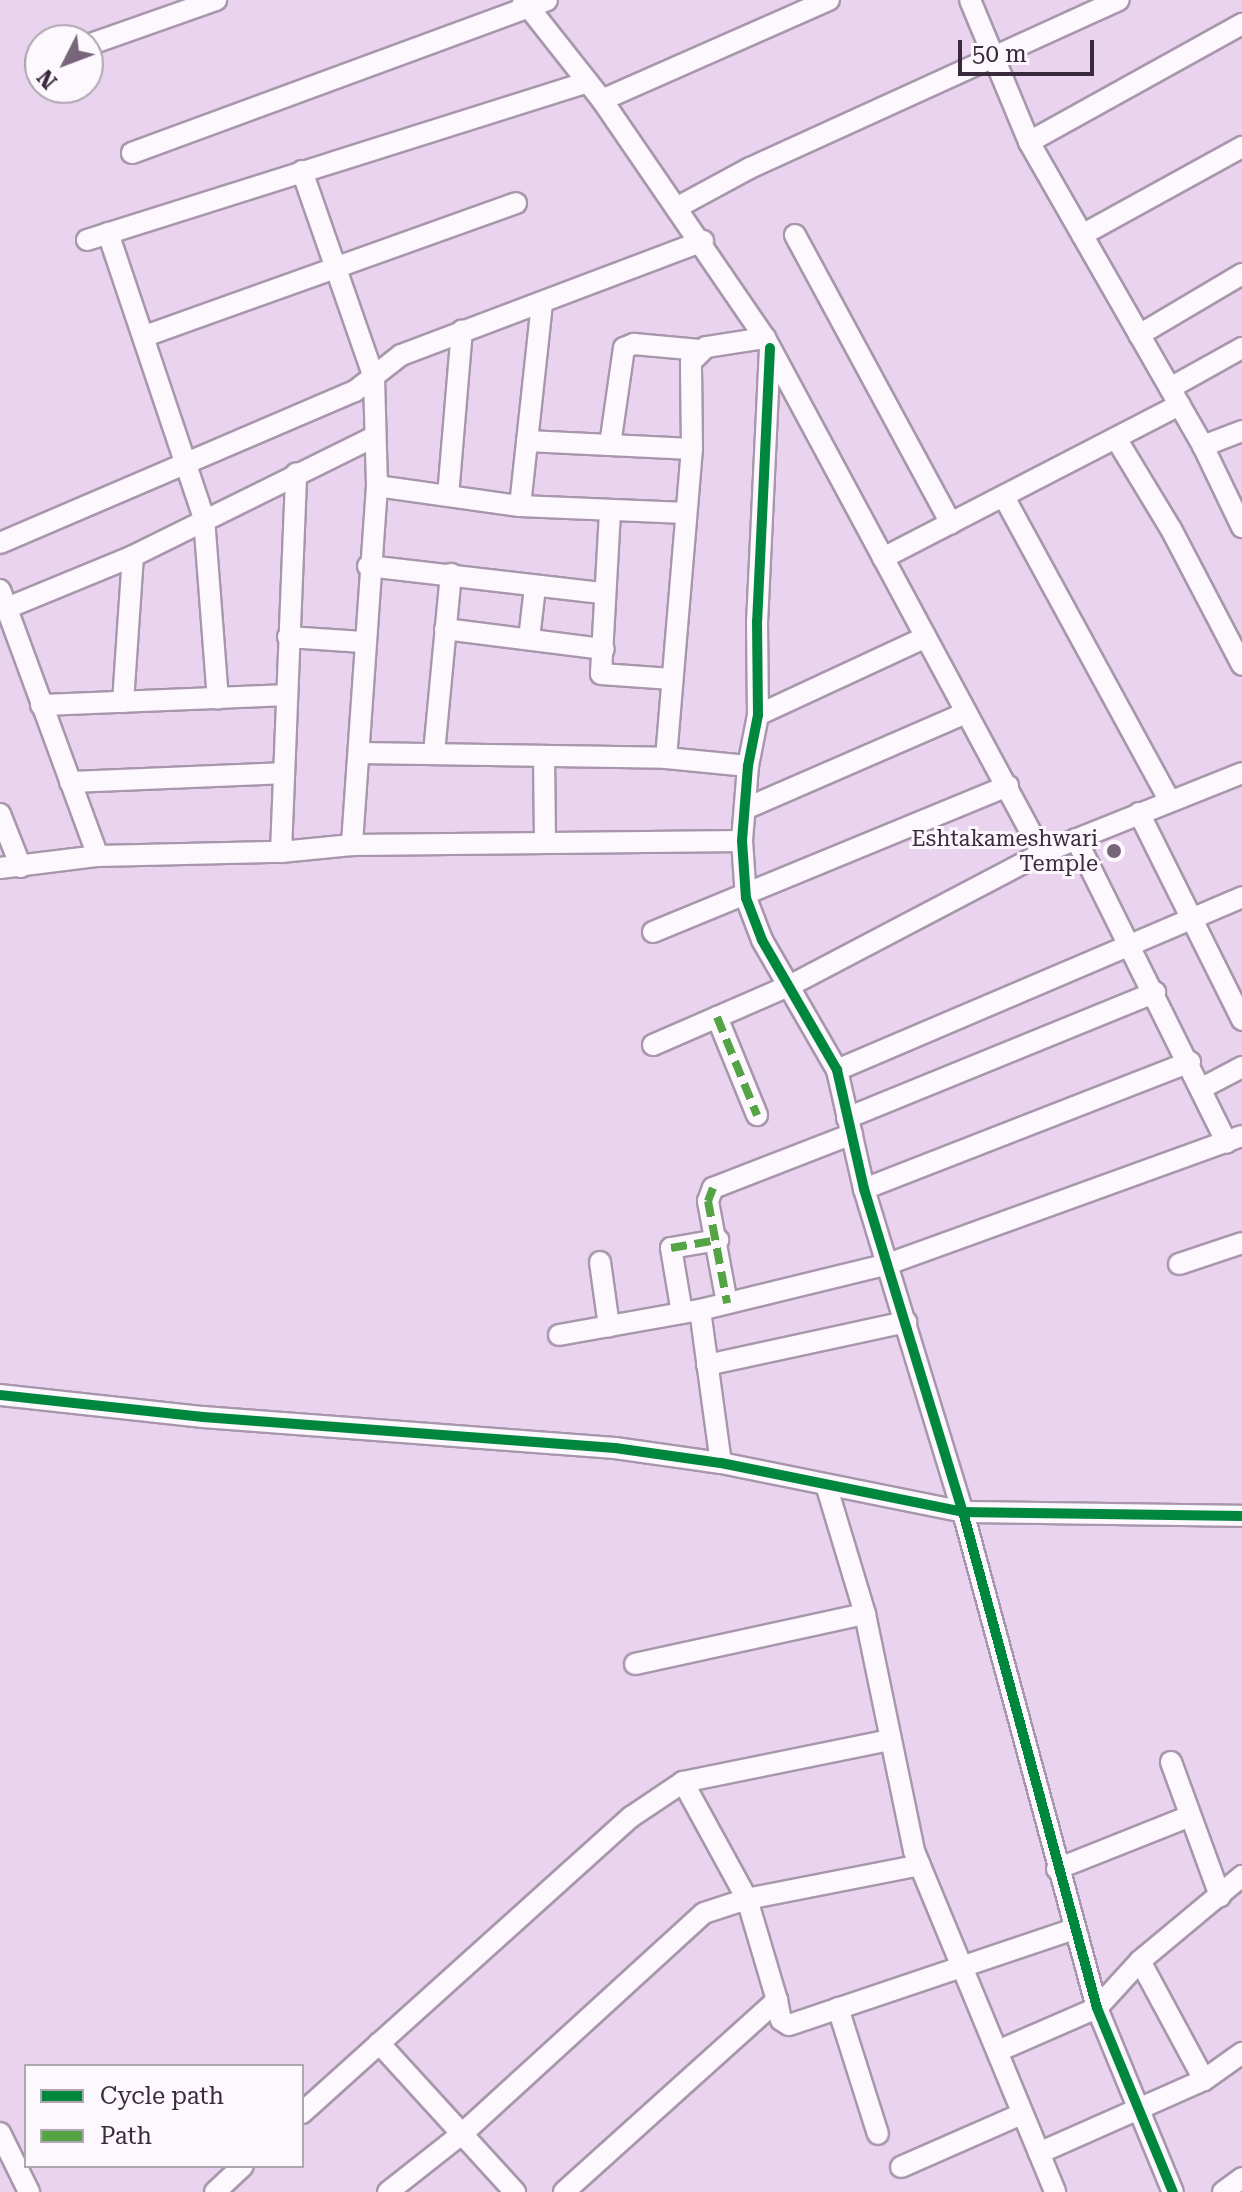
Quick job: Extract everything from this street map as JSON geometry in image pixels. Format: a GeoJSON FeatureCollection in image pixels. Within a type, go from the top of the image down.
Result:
{"type":"FeatureCollection","features":[{"type":"Feature","properties":{"kind":"street"},"geometry":{"type":"LineString","coordinates":[[104,39],[216,0]]}},
{"type":"Feature","properties":{"kind":"street"},"geometry":{"type":"LineString","coordinates":[[602,100],[829,0]]}},
{"type":"Feature","properties":{"kind":"street"},"geometry":{"type":"LineString","coordinates":[[970,0],[1029,142],[1203,446],[1242,527]]}},
{"type":"Feature","properties":{"kind":"street"},"geometry":{"type":"LineString","coordinates":[[676,208],[1118,0]]}},
{"type":"Feature","properties":{"kind":"street"},"geometry":{"type":"LineString","coordinates":[[132,153],[533,3],[676,208],[703,241],[768,343],[1042,853]]}},
{"type":"Feature","properties":{"kind":"street"},"geometry":{"type":"LineString","coordinates":[[1029,142],[1242,24]]}},
{"type":"Feature","properties":{"kind":"street"},"geometry":{"type":"LineString","coordinates":[[87,240],[588,82]]}},
{"type":"Feature","properties":{"kind":"street"},"geometry":{"type":"LineString","coordinates":[[1082,235],[1242,147]]}},
{"type":"Feature","properties":{"kind":"street"},"geometry":{"type":"LineString","coordinates":[[302,171],[338,266],[374,378],[377,486],[368,566],[360,753],[352,845]]}},
{"type":"Feature","properties":{"kind":"street"},"geometry":{"type":"LineString","coordinates":[[145,336],[516,203]]}},
{"type":"Feature","properties":{"kind":"street"},"geometry":{"type":"LineString","coordinates":[[108,233],[189,463],[204,518],[218,698]]}},
{"type":"Feature","properties":{"kind":"street"},"geometry":{"type":"LineString","coordinates":[[795,235],[951,524]]}},
{"type":"Feature","properties":{"kind":"street"},"geometry":{"type":"LineString","coordinates":[[0,543],[189,463],[374,378],[401,355],[703,241]]}},
{"type":"Feature","properties":{"kind":"street"},"geometry":{"type":"LineString","coordinates":[[1139,335],[1242,274]]}},
{"type":"Feature","properties":{"kind":"street"},"geometry":{"type":"LineString","coordinates":[[520,506],[542,302]]}},
{"type":"Feature","properties":{"kind":"street"},"geometry":{"type":"LineString","coordinates":[[448,496],[462,331]]}},
{"type":"Feature","properties":{"kind":"street"},"geometry":{"type":"LineString","coordinates":[[610,445],[624,348],[634,344],[700,350],[768,343]]}},
{"type":"Feature","properties":{"kind":"street"},"geometry":{"type":"LineString","coordinates":[[768,343],[757,621],[758,715],[748,766],[742,841],[746,898],[762,940],[791,985],[837,1070],[864,1189],[963,1512],[1097,2008],[1135,2109],[1173,2192]]}},
{"type":"Feature","properties":{"kind":"street"},"geometry":{"type":"LineString","coordinates":[[883,558],[1117,440],[1242,348]]}},
{"type":"Feature","properties":{"kind":"street"},"geometry":{"type":"LineString","coordinates":[[666,758],[692,449],[691,362],[700,350]]}},
{"type":"Feature","properties":{"kind":"street"},"geometry":{"type":"LineString","coordinates":[[1203,446],[1242,431]]}},
{"type":"Feature","properties":{"kind":"street"},"geometry":{"type":"LineString","coordinates":[[98,856],[4,599],[133,556],[204,518],[374,437]]}},
{"type":"Feature","properties":{"kind":"street"},"geometry":{"type":"LineString","coordinates":[[1117,440],[1171,529],[1242,665]]}},
{"type":"Feature","properties":{"kind":"street"},"geometry":{"type":"LineString","coordinates":[[527,441],[692,449]]}},
{"type":"Feature","properties":{"kind":"street"},"geometry":{"type":"LineString","coordinates":[[281,852],[296,473]]}},
{"type":"Feature","properties":{"kind":"street"},"geometry":{"type":"LineString","coordinates":[[377,486],[520,506],[686,513]]}},
{"type":"Feature","properties":{"kind":"street"},"geometry":{"type":"LineString","coordinates":[[1004,497],[1170,801]]}},
{"type":"Feature","properties":{"kind":"street"},"geometry":{"type":"LineString","coordinates":[[610,512],[603,593],[604,649],[600,670],[605,677],[672,679]]}},
{"type":"Feature","properties":{"kind":"street"},"geometry":{"type":"LineString","coordinates":[[123,702],[133,556]]}},
{"type":"Feature","properties":{"kind":"street"},"geometry":{"type":"LineString","coordinates":[[368,566],[603,593]]}},
{"type":"Feature","properties":{"kind":"street"},"geometry":{"type":"LineString","coordinates":[[434,753],[451,574]]}},
{"type":"Feature","properties":{"kind":"street"},"geometry":{"type":"LineString","coordinates":[[529,639],[535,587]]}},
{"type":"Feature","properties":{"kind":"street"},"geometry":{"type":"LineString","coordinates":[[445,629],[604,649]]}},
{"type":"Feature","properties":{"kind":"street"},"geometry":{"type":"LineString","coordinates":[[288,637],[363,642]]}},
{"type":"Feature","properties":{"kind":"street"},"geometry":{"type":"LineString","coordinates":[[758,715],[926,637]]}},
{"type":"Feature","properties":{"kind":"street"},"geometry":{"type":"LineString","coordinates":[[41,705],[285,695]]}},
{"type":"Feature","properties":{"kind":"street"},"geometry":{"type":"LineString","coordinates":[[747,808],[966,713]]}},
{"type":"Feature","properties":{"kind":"street"},"geometry":{"type":"LineString","coordinates":[[360,753],[666,758],[748,766]]}},
{"type":"Feature","properties":{"kind":"street"},"geometry":{"type":"LineString","coordinates":[[544,756],[545,843]]}},
{"type":"Feature","properties":{"kind":"street"},"geometry":{"type":"LineString","coordinates":[[70,782],[283,773]]}},
{"type":"Feature","properties":{"kind":"street"},"geometry":{"type":"LineString","coordinates":[[653,1045],[791,985],[1042,853],[1242,773]]}},
{"type":"Feature","properties":{"kind":"street"},"geometry":{"type":"LineString","coordinates":[[653,932],[746,898],[1008,786]]}},
{"type":"Feature","properties":{"kind":"street"},"geometry":{"type":"LineString","coordinates":[[1139,813],[1189,919],[1237,998],[1242,1020]]}},
{"type":"Feature","properties":{"kind":"street"},"geometry":{"type":"LineString","coordinates":[[0,814],[21,867]]}},
{"type":"Feature","properties":{"kind":"street"},"geometry":{"type":"LineString","coordinates":[[559,1335],[691,1311],[888,1264],[1235,1139],[1202,1088],[1076,839]]}},
{"type":"Feature","properties":{"kind":"street"},"geometry":{"type":"LineString","coordinates":[[0,868],[98,856],[281,852],[352,845],[742,841]]}},
{"type":"Feature","properties":{"kind":"street"},"geometry":{"type":"LineString","coordinates":[[837,1070],[1242,897]]}},
{"type":"Feature","properties":{"kind":"street"},"geometry":{"type":"LineString","coordinates":[[727,1303],[718,1240],[708,1201],[713,1188],[1155,992]]}},
{"type":"Feature","properties":{"kind":"street"},"geometry":{"type":"LineString","coordinates":[[717,1017],[757,1115]]}},
{"type":"Feature","properties":{"kind":"street"},"geometry":{"type":"LineString","coordinates":[[864,1189],[1190,1062]]}},
{"type":"Feature","properties":{"kind":"street"},"geometry":{"type":"LineString","coordinates":[[1202,1088],[1242,1067]]}},
{"type":"Feature","properties":{"kind":"street"},"geometry":{"type":"LineString","coordinates":[[718,1240],[671,1248],[707,1365],[721,1463]]}},
{"type":"Feature","properties":{"kind":"street"},"geometry":{"type":"LineString","coordinates":[[1179,1264],[1242,1243]]}},
{"type":"Feature","properties":{"kind":"street"},"geometry":{"type":"LineString","coordinates":[[600,1262],[609,1326]]}},
{"type":"Feature","properties":{"kind":"street"},"geometry":{"type":"LineString","coordinates":[[707,1365],[906,1322]]}},
{"type":"Feature","properties":{"kind":"street"},"geometry":{"type":"LineString","coordinates":[[0,1395],[203,1417],[615,1448],[721,1463],[827,1488],[963,1512],[1242,1516]]}},
{"type":"Feature","properties":{"kind":"street"},"geometry":{"type":"LineString","coordinates":[[827,1488],[865,1614],[890,1740],[920,1865],[1055,2192]]}},
{"type":"Feature","properties":{"kind":"street"},"geometry":{"type":"LineString","coordinates":[[635,1664],[865,1614]]}},
{"type":"Feature","properties":{"kind":"street"},"geometry":{"type":"LineString","coordinates":[[304,2111],[631,1817],[683,1782],[890,1740]]}},
{"type":"Feature","properties":{"kind":"street"},"geometry":{"type":"LineString","coordinates":[[1171,1762],[1220,1896]]}},
{"type":"Feature","properties":{"kind":"street"},"geometry":{"type":"LineString","coordinates":[[683,1782],[747,1899],[781,2020],[789,2025],[1074,1929]]}},
{"type":"Feature","properties":{"kind":"street"},"geometry":{"type":"LineString","coordinates":[[1057,1869],[1190,1816]]}},
{"type":"Feature","properties":{"kind":"street"},"geometry":{"type":"LineString","coordinates":[[388,2192],[463,2133],[704,1913],[747,1899],[920,1865]]}},
{"type":"Feature","properties":{"kind":"street"},"geometry":{"type":"LineString","coordinates":[[998,2051],[1097,2008],[1140,1961],[1242,1876]]}},
{"type":"Feature","properties":{"kind":"street"},"geometry":{"type":"LineString","coordinates":[[1140,1961],[1204,2080]]}},
{"type":"Feature","properties":{"kind":"street"},"geometry":{"type":"LineString","coordinates":[[564,2192],[777,2000]]}},
{"type":"Feature","properties":{"kind":"street"},"geometry":{"type":"LineString","coordinates":[[838,2008],[878,2134]]}},
{"type":"Feature","properties":{"kind":"street"},"geometry":{"type":"LineString","coordinates":[[379,2043],[515,2192]]}},
{"type":"Feature","properties":{"kind":"street"},"geometry":{"type":"LineString","coordinates":[[1039,2153],[1204,2080],[1242,2053]]}},
{"type":"Feature","properties":{"kind":"street"},"geometry":{"type":"LineString","coordinates":[[901,2167],[1022,2114]]}},
{"type":"Feature","properties":{"kind":"street"},"geometry":{"type":"LineString","coordinates":[[0,2133],[29,2192]]}},
{"type":"Feature","properties":{"kind":"street"},"geometry":{"type":"LineString","coordinates":[[215,2192],[241,2168]]}},
{"type":"Feature","properties":{"kind":"street"},"geometry":{"type":"LineString","coordinates":[[1223,2192],[1242,2178]]}},
{"type":"Feature","properties":{"kind":"marked path"},"geometry":{"type":"LineString","coordinates":[[717,1017],[757,1115]]}},
{"type":"Feature","properties":{"kind":"marked path"},"geometry":{"type":"LineString","coordinates":[[713,1188],[708,1201],[727,1303]]}},
{"type":"Feature","properties":{"kind":"marked path"},"geometry":{"type":"LineString","coordinates":[[671,1248],[718,1240]]}},
{"type":"Feature","properties":{"kind":"cycle path"},"geometry":{"type":"LineString","coordinates":[[770,348],[757,621],[758,715],[748,766],[742,841],[746,898],[762,940],[837,1070],[864,1189],[963,1512],[1097,2008],[1173,2192]]}},
{"type":"Feature","properties":{"kind":"cycle path"},"geometry":{"type":"LineString","coordinates":[[0,1395],[203,1417],[615,1448],[721,1463],[963,1512],[1242,1516]]}},
{"type":"Feature","properties":{"kind":"place","name":"Eshtakameshwari Temple"},"geometry":{"type":"Point","coordinates":[1114,851]}}]}
